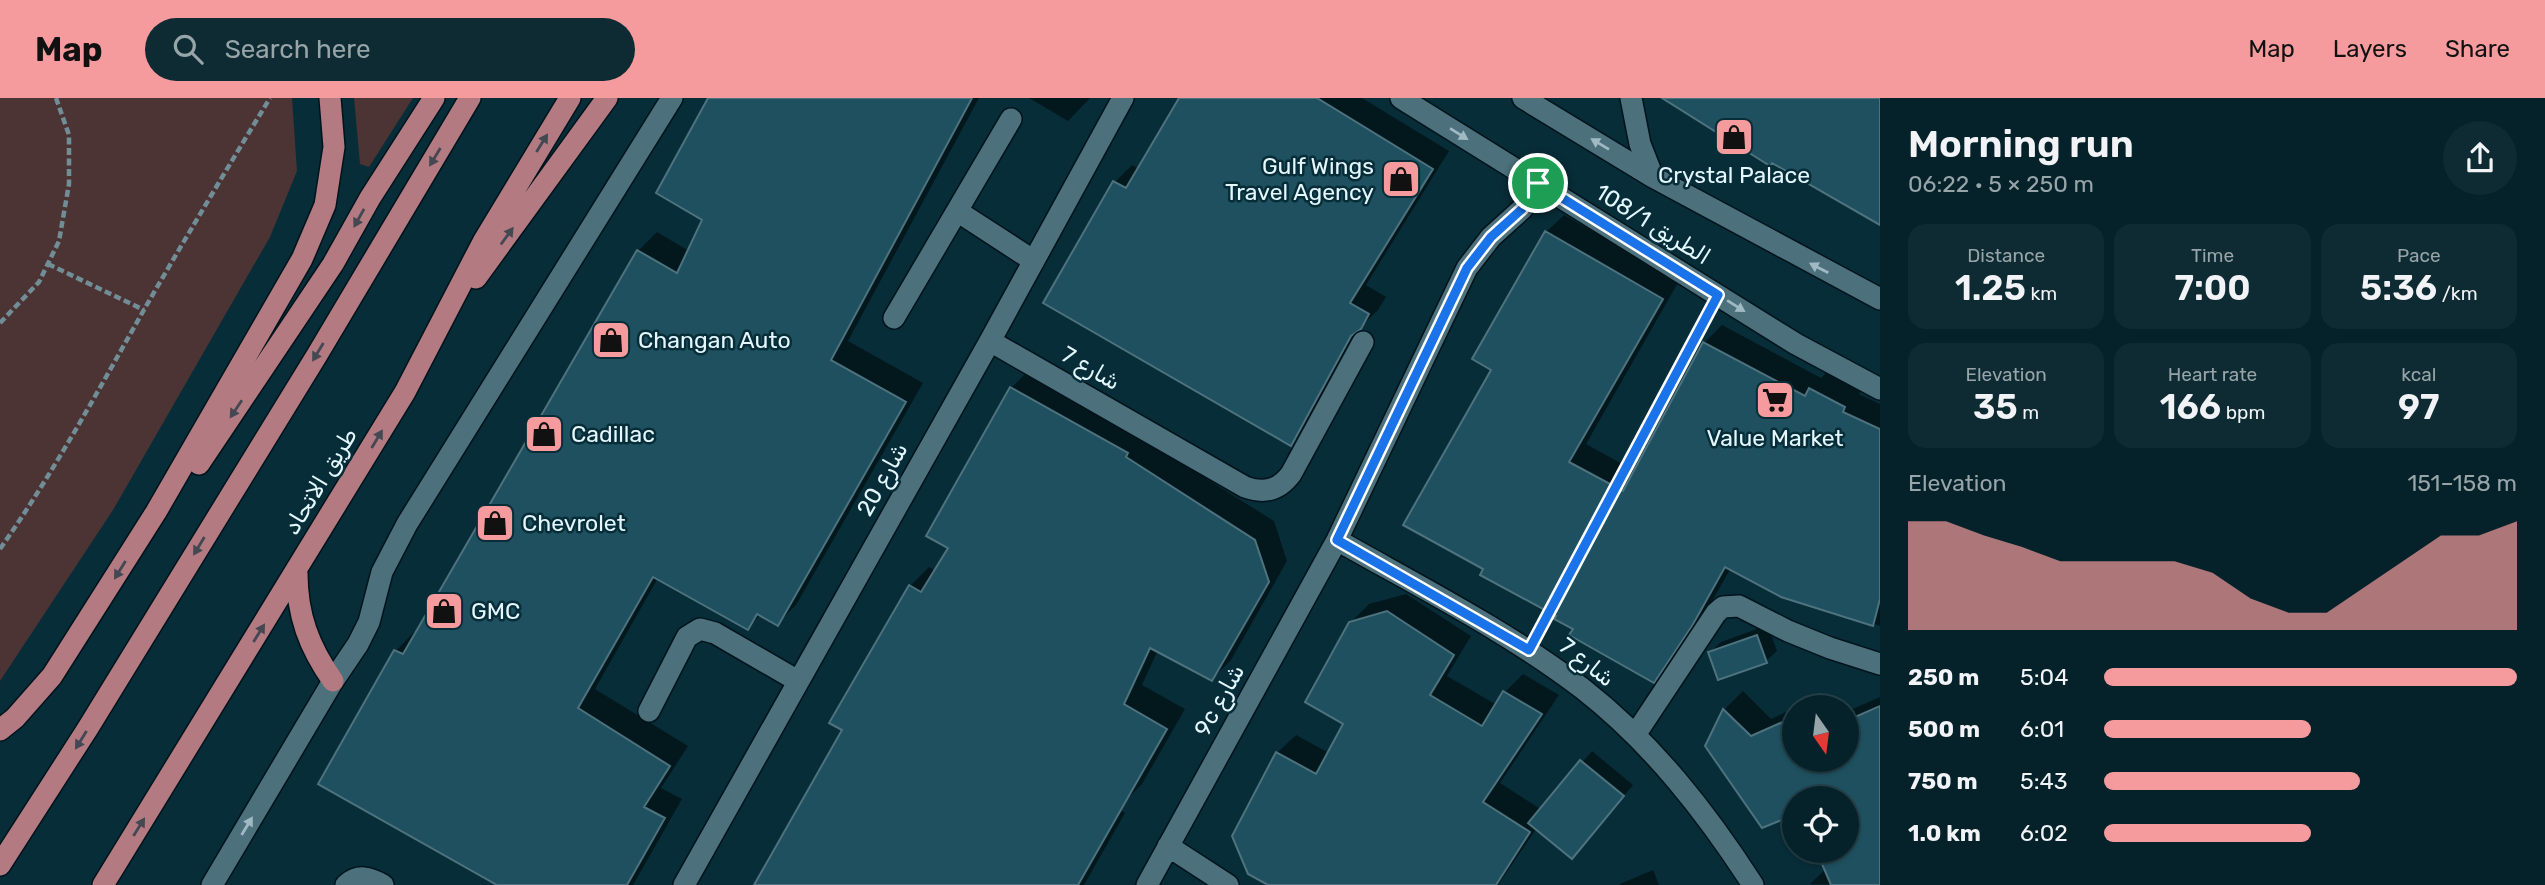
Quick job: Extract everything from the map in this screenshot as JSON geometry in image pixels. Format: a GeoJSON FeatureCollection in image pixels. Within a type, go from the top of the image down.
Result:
{"type":"FeatureCollection","features":[{"type":"Feature","properties":{"kind":"main road"},"geometry":{"type":"LineString","coordinates":[[0,730],[15,718],[52,677],[156,512],[302,258],[325,205],[334,148],[330,98]]}},
{"type":"Feature","properties":{"kind":"main road"},"geometry":{"type":"LineString","coordinates":[[156,512],[194,471],[254,382],[333,264],[370,198],[434,98]]}},
{"type":"Feature","properties":{"kind":"main road"},"geometry":{"type":"LineString","coordinates":[[0,865],[89,728],[470,98]]}},
{"type":"Feature","properties":{"kind":"main road","name":"طريق الاتحاد"},"geometry":{"type":"LineString","coordinates":[[103,885],[405,392],[483,242],[570,98]]}},
{"type":"Feature","properties":{"kind":"main road"},"geometry":{"type":"LineString","coordinates":[[438,331],[607,98]]}},
{"type":"Feature","properties":{"kind":"main road"},"geometry":{"type":"LineString","coordinates":[[297,572],[297,595],[308,641],[333,681]]}},
{"type":"Feature","properties":{"kind":"street"},"geometry":{"type":"LineString","coordinates":[[212,885],[333,681],[358,644],[369,622],[382,572],[407,524],[672,98]]}},
{"type":"Feature","properties":{"kind":"street","name":"شارع 20"},"geometry":{"type":"LineString","coordinates":[[684,885],[990,341],[1123,98]]}},
{"type":"Feature","properties":{"kind":"street","name":"108/1 الطريق"},"geometry":{"type":"LineString","coordinates":[[1401,98],[1796,344],[1880,388]]}},
{"type":"Feature","properties":{"kind":"street","name":"108/1 الطريق"},"geometry":{"type":"LineString","coordinates":[[1523,98],[1653,177],[1880,299]]}},
{"type":"Feature","properties":{"kind":"street"},"geometry":{"type":"LineString","coordinates":[[1631,98],[1640,144],[1653,177]]}},
{"type":"Feature","properties":{"kind":"street"},"geometry":{"type":"LineString","coordinates":[[894,318],[1011,119]]}},
{"type":"Feature","properties":{"kind":"street","name":"9c شارع"},"geometry":{"type":"LineString","coordinates":[[1146,885],[1337,540],[1467,268],[1491,237],[1522,209],[1538,183]]}},
{"type":"Feature","properties":{"kind":"street"},"geometry":{"type":"LineString","coordinates":[[957,211],[1034,261]]}},
{"type":"Feature","properties":{"kind":"street","name":"شارع 7"},"geometry":{"type":"LineString","coordinates":[[990,341],[1245,487],[1265,491],[1284,482],[1291,474],[1363,342]]}},
{"type":"Feature","properties":{"kind":"street","name":"شارع 7"},"geometry":{"type":"LineString","coordinates":[[1337,540],[1529,650],[1584,690],[1635,735],[1696,804],[1721,835],[1754,885]]}},
{"type":"Feature","properties":{"kind":"street"},"geometry":{"type":"LineString","coordinates":[[1635,735],[1716,613],[1723,607],[1739,606],[1788,631],[1880,664]]}},
{"type":"Feature","properties":{"kind":"street"},"geometry":{"type":"LineString","coordinates":[[649,711],[687,638],[700,629],[715,633],[799,681]]}},
{"type":"Feature","properties":{"kind":"street"},"geometry":{"type":"LineString","coordinates":[[1168,846],[1228,885]]}},
{"type":"Feature","properties":{"kind":"street"},"geometry":{"type":"LineString","coordinates":[[346,885],[356,877],[366,877],[383,885]]}},
{"type":"Feature","properties":{"kind":"path"},"geometry":{"type":"LineString","coordinates":[[0,323],[39,282],[59,241],[69,184],[69,135],[56,98]]}},
{"type":"Feature","properties":{"kind":"path"},"geometry":{"type":"LineString","coordinates":[[0,549],[29,508],[195,220],[270,98]]}},
{"type":"Feature","properties":{"kind":"path"},"geometry":{"type":"LineString","coordinates":[[48,264],[144,310]]}},
{"type":"Feature","properties":{"kind":"path"},"geometry":{"type":"LineString","coordinates":[[1529,650],[1718,295]]}},
{"type":"Feature","properties":{"kind":"shaded area"},"geometry":{"type":"Polygon","coordinates":[[[0,98],[292,98],[297,171],[270,237],[113,510],[0,681],[0,98]]]}},
{"type":"Feature","properties":{"kind":"shaded area"},"geometry":{"type":"Polygon","coordinates":[[[354,98],[413,98],[369,167],[360,164],[354,98]]]}},
{"type":"Feature","properties":{"kind":"building"},"geometry":{"type":"Polygon","coordinates":[[[708,98],[972,98],[831,360],[906,402],[778,626],[757,614],[748,630],[653,577],[578,708],[670,766],[644,807],[665,818],[627,885],[497,885],[318,784],[394,650],[403,654],[637,250],[677,273],[702,220],[656,193],[708,98]]]}},
{"type":"Feature","properties":{"kind":"building"},"geometry":{"type":"Polygon","coordinates":[[[1179,98],[1317,98],[1433,169],[1350,303],[1369,314],[1361,329],[1351,336],[1291,446],[1043,303],[1113,181],[1126,188],[1179,98]]]}},
{"type":"Feature","properties":{"kind":"building"},"geometry":{"type":"Polygon","coordinates":[[[1662,98],[1880,98],[1880,225],[1772,163],[1770,166],[1662,98]]]}},
{"type":"Feature","properties":{"kind":"building"},"geometry":{"type":"Polygon","coordinates":[[[1545,231],[1663,299],[1569,462],[1623,491],[1703,342],[1805,396],[1809,388],[1845,407],[1843,412],[1880,429],[1880,599],[1873,626],[1781,597],[1725,567],[1692,626],[1654,683],[1569,635],[1573,629],[1554,619],[1556,616],[1480,575],[1483,569],[1403,525],[1491,370],[1472,359],[1545,231]]]}},
{"type":"Feature","properties":{"kind":"building"},"geometry":{"type":"Polygon","coordinates":[[[1010,387],[1128,453],[1126,457],[1255,540],[1269,582],[1212,681],[1150,648],[1124,704],[1167,729],[1078,885],[754,885],[842,730],[829,723],[909,585],[921,592],[948,548],[926,536],[1010,387]]]}},
{"type":"Feature","properties":{"kind":"building"},"geometry":{"type":"Polygon","coordinates":[[[1387,611],[1454,655],[1430,695],[1482,726],[1503,691],[1542,714],[1483,802],[1530,832],[1496,885],[1268,885],[1248,874],[1232,836],[1276,752],[1316,774],[1343,724],[1305,702],[1349,622],[1387,611]]]}},
{"type":"Feature","properties":{"kind":"building"},"geometry":{"type":"Polygon","coordinates":[[[1757,635],[1767,663],[1718,680],[1708,652],[1757,635]]]}},
{"type":"Feature","properties":{"kind":"building"},"geometry":{"type":"Polygon","coordinates":[[[1880,706],[1880,885],[1831,885],[1822,863],[1859,863],[1859,786],[1782,786],[1782,820],[1762,828],[1705,746],[1723,709],[1751,736],[1782,722],[1782,772],[1859,772],[1859,715],[1880,706]]]}},
{"type":"Feature","properties":{"kind":"building"},"geometry":{"type":"Polygon","coordinates":[[[1580,760],[1624,796],[1572,859],[1528,823],[1580,760]]]}},
{"type":"Feature","properties":{"kind":"place","name":"Crystal Palace"},"geometry":{"type":"Point","coordinates":[1734,137]}},
{"type":"Feature","properties":{"kind":"place","name":"Gulf Wings Travel Agency"},"geometry":{"type":"Point","coordinates":[1401,179]}},
{"type":"Feature","properties":{"kind":"place","name":"Changan Auto"},"geometry":{"type":"Point","coordinates":[611,340]}},
{"type":"Feature","properties":{"kind":"place","name":"Value Market"},"geometry":{"type":"Point","coordinates":[1775,400]}},
{"type":"Feature","properties":{"kind":"place","name":"Cadillac"},"geometry":{"type":"Point","coordinates":[544,434]}},
{"type":"Feature","properties":{"kind":"place","name":"Chevrolet"},"geometry":{"type":"Point","coordinates":[495,523]}},
{"type":"Feature","properties":{"kind":"place","name":"GMC"},"geometry":{"type":"Point","coordinates":[444,611]}},
{"type":"Feature","properties":{"kind":"route"},"geometry":{"type":"LineString","coordinates":[[1538,183],[1718,295],[1529,650],[1337,540],[1467,268],[1491,237],[1522,209],[1538,183]]}}]}
